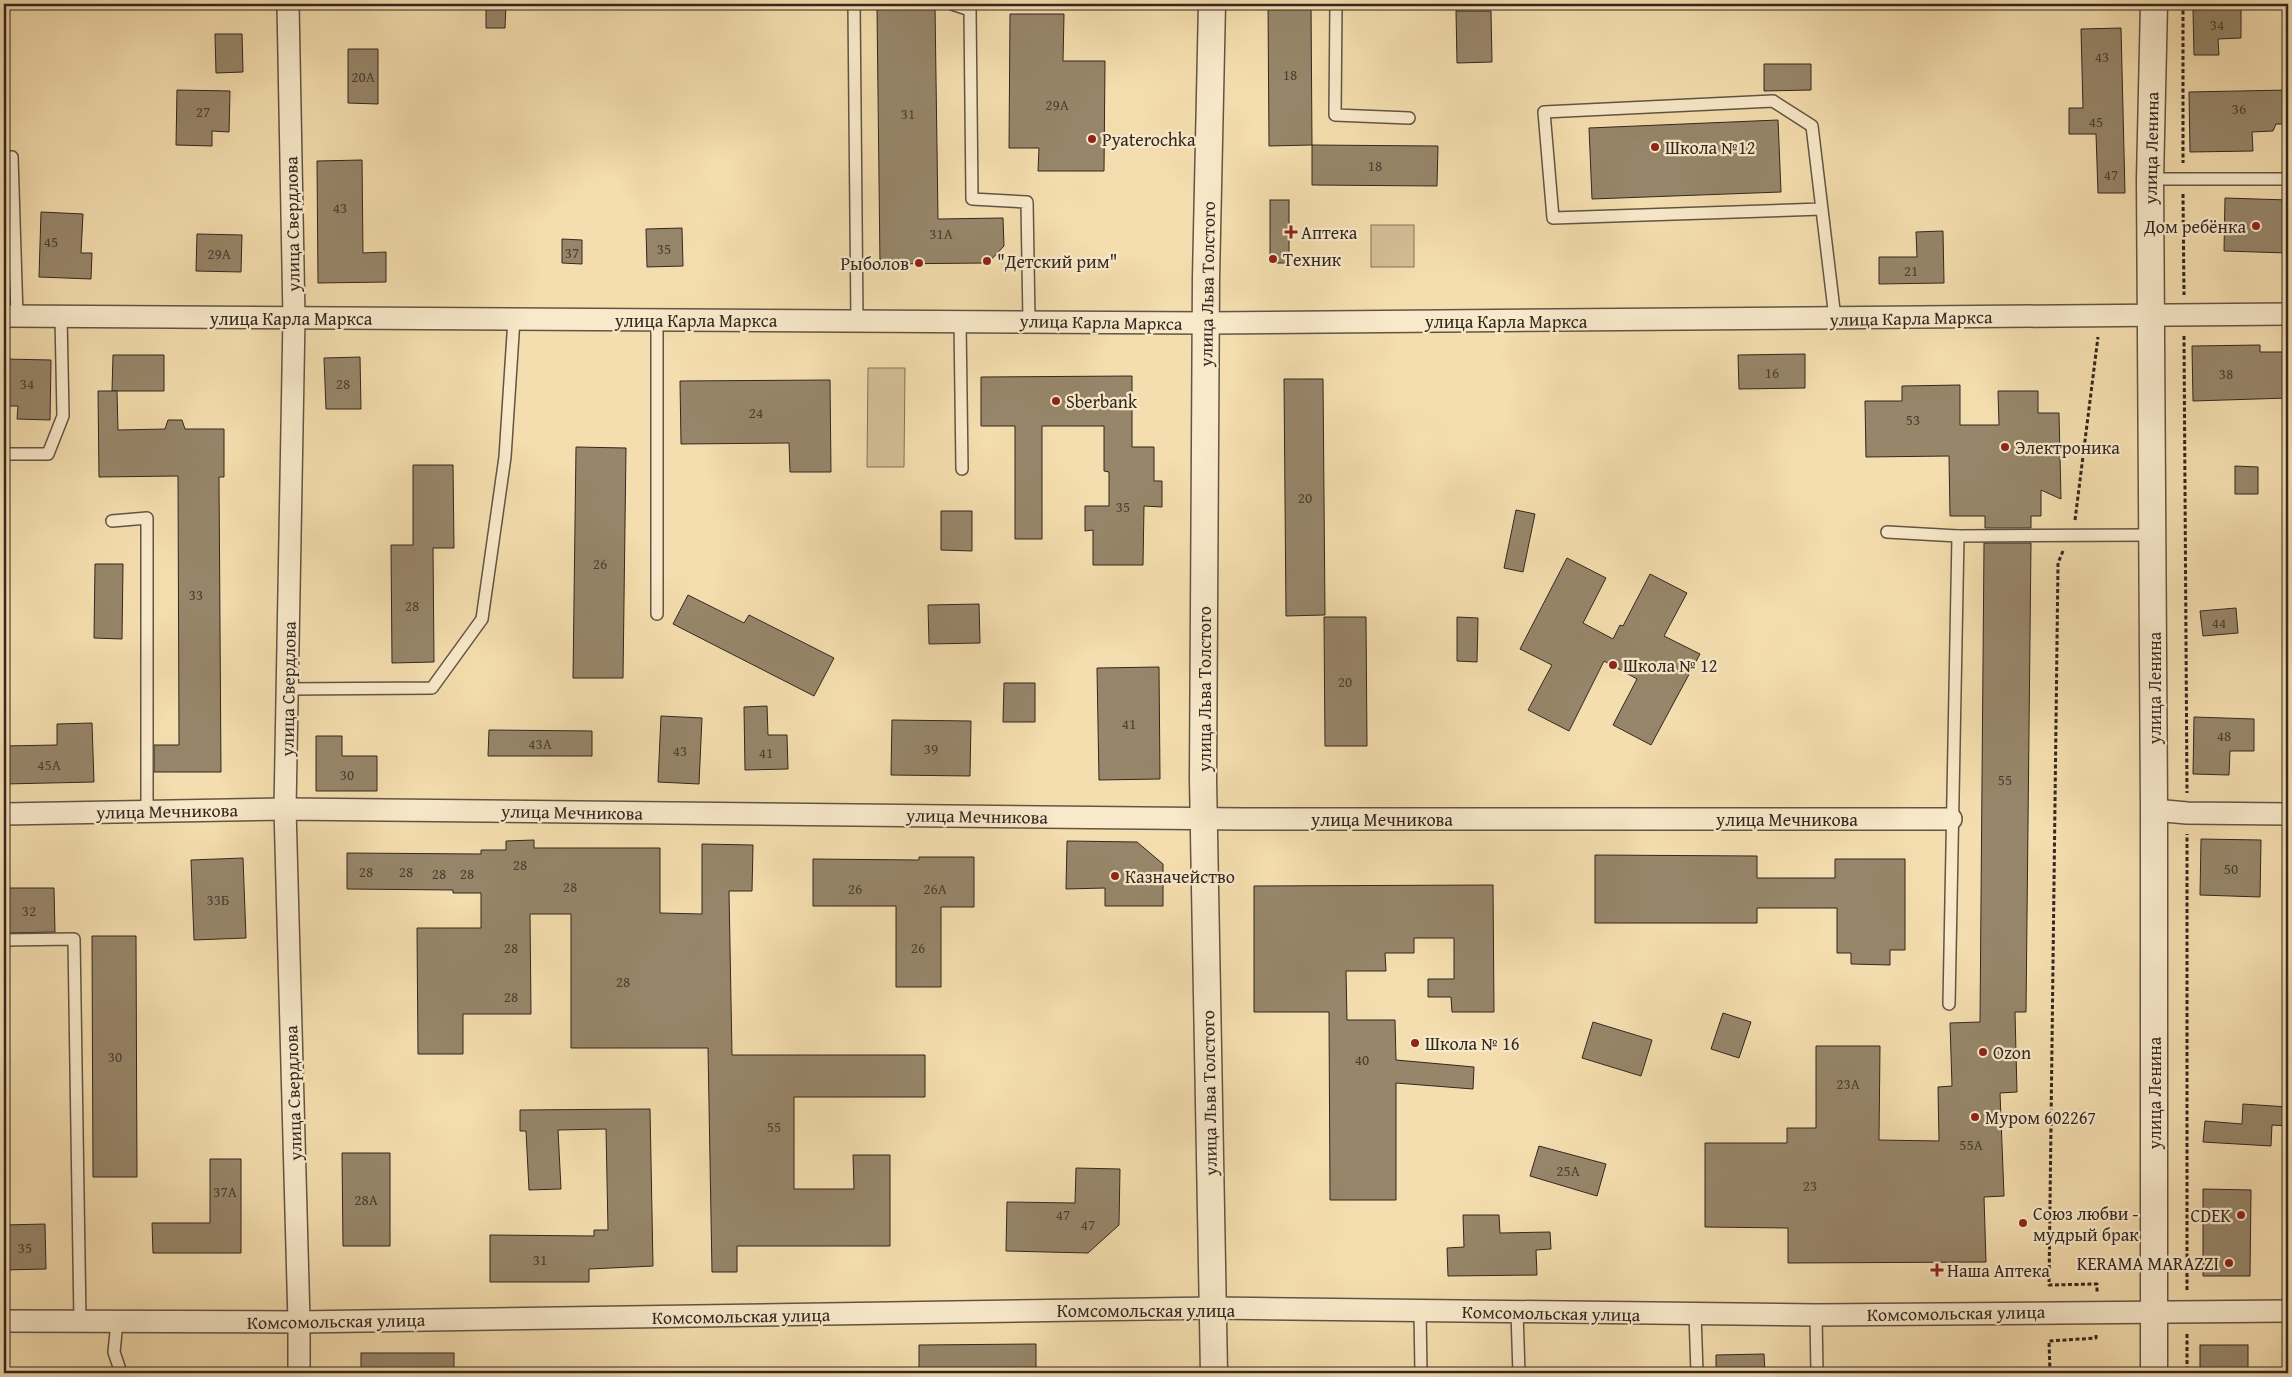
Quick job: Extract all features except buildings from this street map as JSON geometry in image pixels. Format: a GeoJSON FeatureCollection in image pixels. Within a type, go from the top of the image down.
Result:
{"type":"FeatureCollection","features":[{"type":"Feature","properties":{"kind":"street","name":"улица Свердлова"},"geometry":{"type":"LineString","coordinates":[[288,4],[294,318],[285,809],[300,1322],[299,1373]]}},
{"type":"Feature","properties":{"kind":"street","name":"улица Льва Толстого"},"geometry":{"type":"LineString","coordinates":[[1212,4],[1206,323],[1204,818],[1214,1373]]}},
{"type":"Feature","properties":{"kind":"street","name":"улица Ленина"},"geometry":{"type":"LineString","coordinates":[[2154,4],[2150,179],[2154,810],[2154,1373]]}},
{"type":"Feature","properties":{"kind":"street","name":"улица Карла Маркса"},"geometry":{"type":"LineString","coordinates":[[10,316],[1206,323],[2288,314]]}},
{"type":"Feature","properties":{"kind":"street","name":"улица Мечникова"},"geometry":{"type":"LineString","coordinates":[[4,814],[285,809],[1204,818],[1951,819]]}},
{"type":"Feature","properties":{"kind":"street"},"geometry":{"type":"LineString","coordinates":[[2154,810],[2187,813],[2288,814]]}},
{"type":"Feature","properties":{"kind":"street","name":"Комсомольская улица"},"geometry":{"type":"LineString","coordinates":[[4,1321],[300,1322],[1213,1308],[1816,1315],[2154,1313],[2187,1310],[2288,1311]]}},
{"type":"Feature","properties":{"kind":"lane"},"geometry":{"type":"LineString","coordinates":[[854,4],[856,321]]}},
{"type":"Feature","properties":{"kind":"lane"},"geometry":{"type":"LineString","coordinates":[[952,4],[970,10],[972,199],[1027,202],[1029,321]]}},
{"type":"Feature","properties":{"kind":"lane"},"geometry":{"type":"LineString","coordinates":[[1336,4],[1335,115],[1409,118]]}},
{"type":"Feature","properties":{"kind":"lane"},"geometry":{"type":"LineString","coordinates":[[1822,208],[1553,218],[1544,112],[1773,101],[1812,126],[1822,208],[1835,318]]}},
{"type":"Feature","properties":{"kind":"lane"},"geometry":{"type":"LineString","coordinates":[[4,158],[12,157],[9,252],[10,316]]}},
{"type":"Feature","properties":{"kind":"lane"},"geometry":{"type":"LineString","coordinates":[[2150,179],[2288,179]]}},
{"type":"Feature","properties":{"kind":"lane"},"geometry":{"type":"LineString","coordinates":[[4,454],[48,454],[63,416],[61,317]]}},
{"type":"Feature","properties":{"kind":"lane"},"geometry":{"type":"LineString","coordinates":[[288,688],[432,688],[482,619],[505,457],[514,319]]}},
{"type":"Feature","properties":{"kind":"lane"},"geometry":{"type":"LineString","coordinates":[[657,320],[657,614]]}},
{"type":"Feature","properties":{"kind":"lane"},"geometry":{"type":"LineString","coordinates":[[960,321],[962,469]]}},
{"type":"Feature","properties":{"kind":"lane"},"geometry":{"type":"LineString","coordinates":[[112,521],[147,518],[147,812]]}},
{"type":"Feature","properties":{"kind":"lane"},"geometry":{"type":"LineString","coordinates":[[1887,532],[1958,536],[2153,535]]}},
{"type":"Feature","properties":{"kind":"lane"},"geometry":{"type":"LineString","coordinates":[[1949,1004],[1951,819],[1958,536]]}},
{"type":"Feature","properties":{"kind":"lane"},"geometry":{"type":"LineString","coordinates":[[4,940],[74,939],[80,1322]]}},
{"type":"Feature","properties":{"kind":"lane"},"geometry":{"type":"LineString","coordinates":[[1420,1311],[1421,1373]]}},
{"type":"Feature","properties":{"kind":"lane"},"geometry":{"type":"LineString","coordinates":[[1517,1312],[1518,1373]]}},
{"type":"Feature","properties":{"kind":"lane"},"geometry":{"type":"LineString","coordinates":[[1695,1314],[1697,1373]]}},
{"type":"Feature","properties":{"kind":"lane"},"geometry":{"type":"LineString","coordinates":[[1816,1315],[1817,1373]]}},
{"type":"Feature","properties":{"kind":"lane"},"geometry":{"type":"LineString","coordinates":[[117,1322],[114,1352],[121,1373]]}},
{"type":"Feature","properties":{"kind":"path"},"geometry":{"type":"LineString","coordinates":[[2183,4],[2187,813],[2187,1373]]}},
{"type":"Feature","properties":{"kind":"path"},"geometry":{"type":"LineString","coordinates":[[2050,1373],[2049,1341],[2096,1338],[2097,1284],[2049,1285],[2058,563],[2077,513],[2101,316]]}},
{"type":"Feature","properties":{"kind":"shaded area"},"geometry":{"type":"Polygon","coordinates":[[[1371,225],[1414,225],[1414,267],[1371,267],[1371,225]]]}},
{"type":"Feature","properties":{"kind":"shaded area"},"geometry":{"type":"Polygon","coordinates":[[[868,368],[905,368],[904,467],[867,467],[868,368]]]}},
{"type":"Feature","properties":{"kind":"place","name":"Pyaterochka"},"geometry":{"type":"Point","coordinates":[1092,139]}},
{"type":"Feature","properties":{"kind":"place","name":"Школа №12"},"geometry":{"type":"Point","coordinates":[1655,147]}},
{"type":"Feature","properties":{"kind":"place","name":"Дом ребёнка"},"geometry":{"type":"Point","coordinates":[2256,226]}},
{"type":"Feature","properties":{"kind":"place","name":"Аптека"},"geometry":{"type":"Point","coordinates":[1291,232]}},
{"type":"Feature","properties":{"kind":"place","name":"Техник"},"geometry":{"type":"Point","coordinates":[1273,259]}},
{"type":"Feature","properties":{"kind":"place","name":"\"Детский рим\""},"geometry":{"type":"Point","coordinates":[987,261]}},
{"type":"Feature","properties":{"kind":"place","name":"Рыболов"},"geometry":{"type":"Point","coordinates":[919,263]}},
{"type":"Feature","properties":{"kind":"place","name":"Sberbank"},"geometry":{"type":"Point","coordinates":[1056,401]}},
{"type":"Feature","properties":{"kind":"place","name":"Электроника"},"geometry":{"type":"Point","coordinates":[2005,447]}},
{"type":"Feature","properties":{"kind":"place","name":"Школа № 12"},"geometry":{"type":"Point","coordinates":[1613,665]}},
{"type":"Feature","properties":{"kind":"place","name":"Казначейство"},"geometry":{"type":"Point","coordinates":[1115,876]}},
{"type":"Feature","properties":{"kind":"place","name":"Школа № 16"},"geometry":{"type":"Point","coordinates":[1415,1043]}},
{"type":"Feature","properties":{"kind":"place","name":"Ozon"},"geometry":{"type":"Point","coordinates":[1983,1052]}},
{"type":"Feature","properties":{"kind":"place","name":"Муром 602267"},"geometry":{"type":"Point","coordinates":[1975,1117]}},
{"type":"Feature","properties":{"kind":"place","name":"CDEK"},"geometry":{"type":"Point","coordinates":[2241,1215]}},
{"type":"Feature","properties":{"kind":"place","name":"Союз любви - мудрый брак"},"geometry":{"type":"Point","coordinates":[2023,1223]}},
{"type":"Feature","properties":{"kind":"place","name":"KERAMA MARAZZI"},"geometry":{"type":"Point","coordinates":[2229,1263]}},
{"type":"Feature","properties":{"kind":"place","name":"Наша Аптека"},"geometry":{"type":"Point","coordinates":[1937,1270]}}]}
